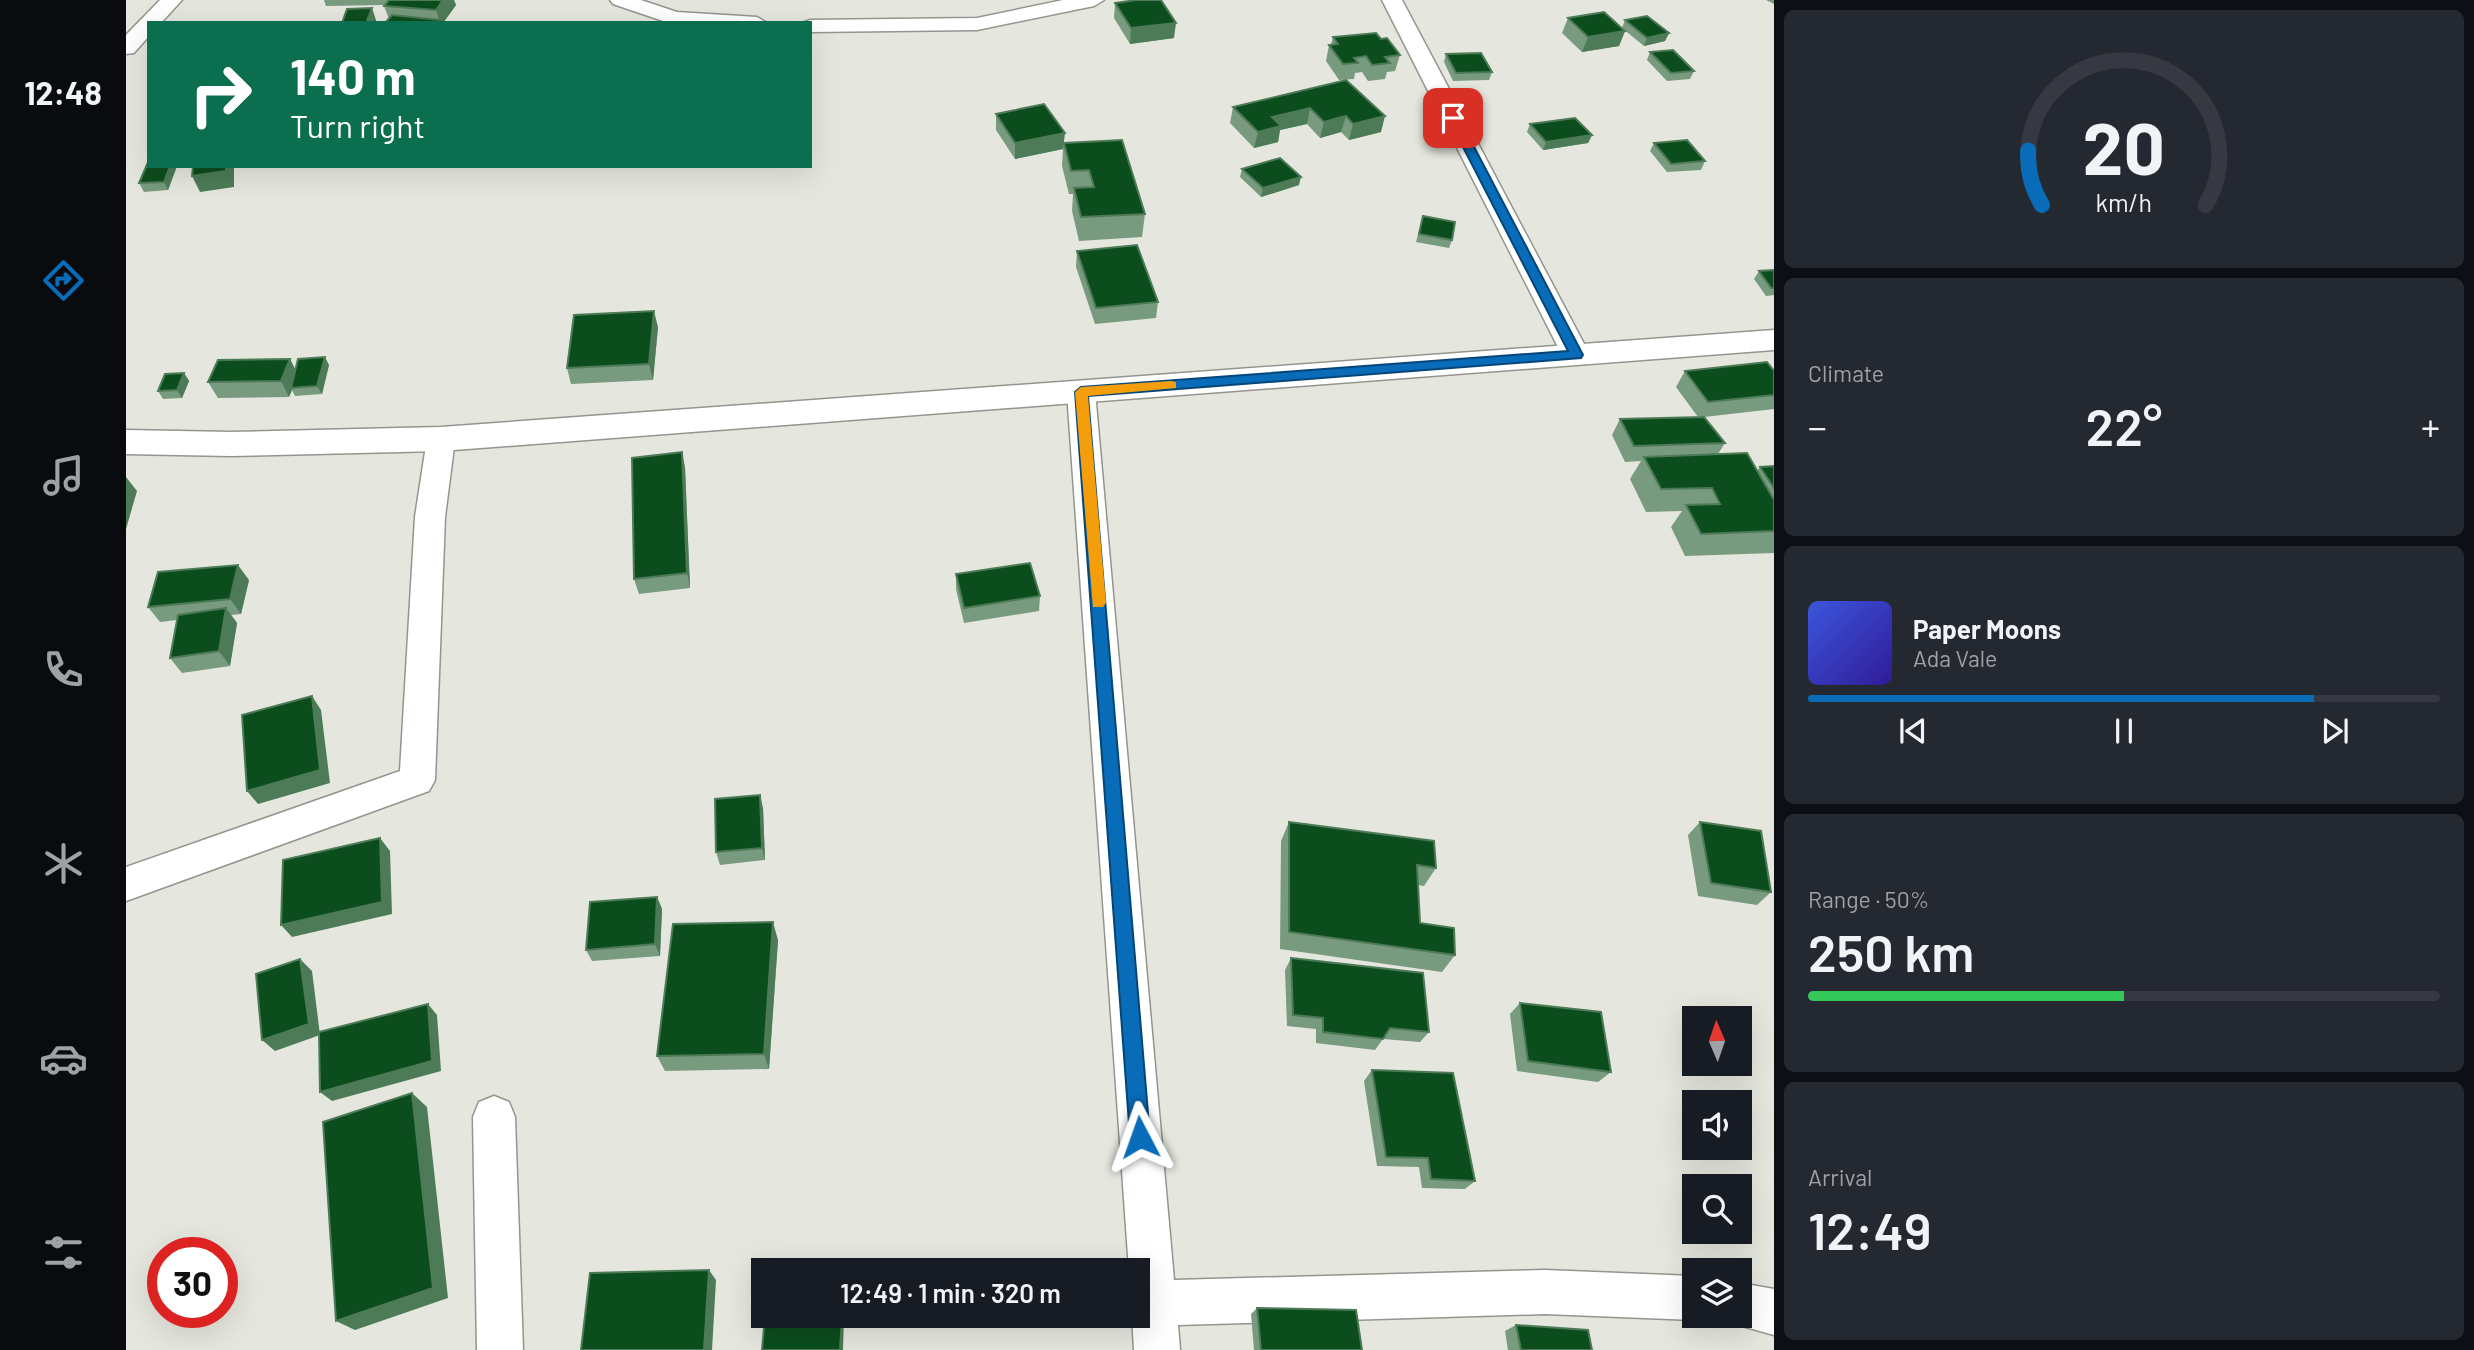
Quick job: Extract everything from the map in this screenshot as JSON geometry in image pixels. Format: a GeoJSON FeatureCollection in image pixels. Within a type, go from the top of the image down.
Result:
{"type":"FeatureCollection","features":[{"type":"Feature","properties":{"kind":"street"},"geometry":{"type":"LineString","coordinates":[[151,21],[172,0]]}},
{"type":"Feature","properties":{"kind":"street"},"geometry":{"type":"LineString","coordinates":[[620,0],[675,18],[724,21]]}},
{"type":"Feature","properties":{"kind":"street"},"geometry":{"type":"LineString","coordinates":[[1392,0],[1576,355]]}},
{"type":"Feature","properties":{"kind":"street"},"geometry":{"type":"LineString","coordinates":[[812,26],[977,24],[1088,1]]}},
{"type":"Feature","properties":{"kind":"street"},"geometry":{"type":"LineString","coordinates":[[126,48],[147,25]]}},
{"type":"Feature","properties":{"kind":"street"},"geometry":{"type":"LineString","coordinates":[[126,442],[231,444],[440,439],[1774,340]]}},
{"type":"Feature","properties":{"kind":"street"},"geometry":{"type":"LineString","coordinates":[[1081,392],[1157,1350]]}},
{"type":"Feature","properties":{"kind":"street"},"geometry":{"type":"LineString","coordinates":[[126,884],[417,780],[430,517],[440,439]]}},
{"type":"Feature","properties":{"kind":"street"},"geometry":{"type":"LineString","coordinates":[[494,1117],[500,1350]]}},
{"type":"Feature","properties":{"kind":"street"},"geometry":{"type":"LineString","coordinates":[[1153,1303],[1545,1292],[1682,1298]]}},
{"type":"Feature","properties":{"kind":"street"},"geometry":{"type":"LineString","coordinates":[[1752,1307],[1774,1312]]}},
{"type":"Feature","properties":{"kind":"building"},"geometry":{"type":"Polygon","coordinates":[[[389,0],[443,0],[436,10],[384,6],[389,0]]]}},
{"type":"Feature","properties":{"kind":"building"},"geometry":{"type":"Polygon","coordinates":[[[1161,0],[1176,23],[1131,28],[1115,3],[1161,0]]]}},
{"type":"Feature","properties":{"kind":"building"},"geometry":{"type":"Polygon","coordinates":[[[372,8],[367,21],[343,21],[347,9],[372,8]]]}},
{"type":"Feature","properties":{"kind":"building"},"geometry":{"type":"Polygon","coordinates":[[[1604,12],[1625,31],[1588,37],[1568,18],[1604,12]]]}},
{"type":"Feature","properties":{"kind":"building"},"geometry":{"type":"Polygon","coordinates":[[[392,15],[441,20],[440,21],[387,21],[392,15]]]}},
{"type":"Feature","properties":{"kind":"building"},"geometry":{"type":"Polygon","coordinates":[[[1647,16],[1669,33],[1647,38],[1625,20],[1647,16]]]}},
{"type":"Feature","properties":{"kind":"building"},"geometry":{"type":"Polygon","coordinates":[[[1376,33],[1381,39],[1387,38],[1400,55],[1385,57],[1390,63],[1372,65],[1366,56],[1354,58],[1358,63],[1343,64],[1329,45],[1338,44],[1333,37],[1376,33]]]}},
{"type":"Feature","properties":{"kind":"building"},"geometry":{"type":"Polygon","coordinates":[[[1673,50],[1694,71],[1671,73],[1650,52],[1673,50]]]}},
{"type":"Feature","properties":{"kind":"building"},"geometry":{"type":"Polygon","coordinates":[[[1481,53],[1492,72],[1456,73],[1446,54],[1481,53]]]}},
{"type":"Feature","properties":{"kind":"building"},"geometry":{"type":"Polygon","coordinates":[[[1346,80],[1385,116],[1353,124],[1346,116],[1324,122],[1310,108],[1272,117],[1281,126],[1258,132],[1233,107],[1346,80]]]}},
{"type":"Feature","properties":{"kind":"building"},"geometry":{"type":"Polygon","coordinates":[[[1044,104],[1065,133],[1015,143],[996,114],[1044,104]]]}},
{"type":"Feature","properties":{"kind":"building"},"geometry":{"type":"Polygon","coordinates":[[[1575,118],[1592,135],[1546,142],[1530,124],[1575,118]]]}},
{"type":"Feature","properties":{"kind":"building"},"geometry":{"type":"Polygon","coordinates":[[[1122,140],[1145,214],[1081,217],[1074,188],[1094,187],[1089,170],[1071,171],[1064,143],[1122,140]]]}},
{"type":"Feature","properties":{"kind":"building"},"geometry":{"type":"Polygon","coordinates":[[[1687,140],[1705,161],[1671,164],[1654,143],[1687,140]]]}},
{"type":"Feature","properties":{"kind":"building"},"geometry":{"type":"Polygon","coordinates":[[[1280,158],[1301,177],[1263,188],[1242,169],[1280,158]]]}},
{"type":"Feature","properties":{"kind":"building"},"geometry":{"type":"Polygon","coordinates":[[[147,165],[147,168],[169,168],[164,182],[139,183],[147,165]]]}},
{"type":"Feature","properties":{"kind":"building"},"geometry":{"type":"Polygon","coordinates":[[[193,168],[226,168],[226,171],[192,176],[193,168]]]}},
{"type":"Feature","properties":{"kind":"building"},"geometry":{"type":"Polygon","coordinates":[[[1423,216],[1455,222],[1452,240],[1419,234],[1423,216]]]}},
{"type":"Feature","properties":{"kind":"building"},"geometry":{"type":"Polygon","coordinates":[[[1137,245],[1158,302],[1096,308],[1077,251],[1137,245]]]}},
{"type":"Feature","properties":{"kind":"building"},"geometry":{"type":"Polygon","coordinates":[[[1774,270],[1774,288],[1771,288],[1759,271],[1774,270]]]}},
{"type":"Feature","properties":{"kind":"building"},"geometry":{"type":"Polygon","coordinates":[[[654,311],[649,364],[567,368],[574,315],[654,311]]]}},
{"type":"Feature","properties":{"kind":"building"},"geometry":{"type":"Polygon","coordinates":[[[325,357],[317,386],[291,388],[298,359],[325,357]]]}},
{"type":"Feature","properties":{"kind":"building"},"geometry":{"type":"Polygon","coordinates":[[[290,359],[281,381],[208,382],[218,360],[290,359]]]}},
{"type":"Feature","properties":{"kind":"building"},"geometry":{"type":"Polygon","coordinates":[[[1767,362],[1774,371],[1774,395],[1708,402],[1685,371],[1767,362]]]}},
{"type":"Feature","properties":{"kind":"building"},"geometry":{"type":"Polygon","coordinates":[[[184,373],[177,390],[158,391],[165,374],[184,373]]]}},
{"type":"Feature","properties":{"kind":"building"},"geometry":{"type":"Polygon","coordinates":[[[1704,417],[1725,443],[1634,446],[1620,419],[1704,417]]]}},
{"type":"Feature","properties":{"kind":"building"},"geometry":{"type":"Polygon","coordinates":[[[682,452],[687,573],[634,579],[632,458],[682,452]]]}},
{"type":"Feature","properties":{"kind":"building"},"geometry":{"type":"Polygon","coordinates":[[[1747,453],[1774,500],[1774,531],[1701,534],[1686,505],[1720,504],[1712,488],[1661,489],[1644,457],[1747,453]]]}},
{"type":"Feature","properties":{"kind":"building"},"geometry":{"type":"Polygon","coordinates":[[[1774,466],[1774,488],[1760,467],[1774,466]]]}},
{"type":"Feature","properties":{"kind":"building"},"geometry":{"type":"Polygon","coordinates":[[[1030,563],[1040,596],[964,608],[956,574],[1030,563]]]}},
{"type":"Feature","properties":{"kind":"building"},"geometry":{"type":"Polygon","coordinates":[[[238,565],[230,599],[148,607],[158,572],[238,565]]]}},
{"type":"Feature","properties":{"kind":"building"},"geometry":{"type":"Polygon","coordinates":[[[226,608],[219,651],[170,658],[178,615],[226,608]]]}},
{"type":"Feature","properties":{"kind":"building"},"geometry":{"type":"Polygon","coordinates":[[[312,696],[320,770],[247,791],[242,715],[312,696]]]}},
{"type":"Feature","properties":{"kind":"building"},"geometry":{"type":"Polygon","coordinates":[[[760,795],[762,848],[716,852],[715,799],[760,795]]]}},
{"type":"Feature","properties":{"kind":"building"},"geometry":{"type":"Polygon","coordinates":[[[1289,822],[1434,841],[1436,868],[1417,865],[1420,923],[1454,928],[1455,955],[1289,932],[1289,822]]]}},
{"type":"Feature","properties":{"kind":"building"},"geometry":{"type":"Polygon","coordinates":[[[1700,822],[1761,831],[1771,892],[1711,883],[1700,822]]]}},
{"type":"Feature","properties":{"kind":"building"},"geometry":{"type":"Polygon","coordinates":[[[380,838],[382,902],[281,925],[283,860],[380,838]]]}},
{"type":"Feature","properties":{"kind":"building"},"geometry":{"type":"Polygon","coordinates":[[[657,897],[655,944],[586,950],[590,902],[657,897]]]}},
{"type":"Feature","properties":{"kind":"building"},"geometry":{"type":"Polygon","coordinates":[[[773,922],[764,1054],[657,1056],[673,924],[773,922]]]}},
{"type":"Feature","properties":{"kind":"building"},"geometry":{"type":"Polygon","coordinates":[[[1291,958],[1423,973],[1429,1032],[1390,1028],[1383,1039],[1323,1032],[1323,1018],[1293,1015],[1291,958]]]}},
{"type":"Feature","properties":{"kind":"building"},"geometry":{"type":"Polygon","coordinates":[[[300,959],[309,1024],[262,1040],[256,974],[300,959]]]}},
{"type":"Feature","properties":{"kind":"building"},"geometry":{"type":"Polygon","coordinates":[[[1520,1003],[1601,1012],[1611,1072],[1528,1061],[1520,1003]]]}},
{"type":"Feature","properties":{"kind":"building"},"geometry":{"type":"Polygon","coordinates":[[[428,1004],[432,1061],[320,1092],[319,1032],[428,1004]]]}},
{"type":"Feature","properties":{"kind":"building"},"geometry":{"type":"Polygon","coordinates":[[[1372,1070],[1453,1073],[1475,1181],[1431,1179],[1428,1158],[1386,1157],[1372,1070]]]}},
{"type":"Feature","properties":{"kind":"building"},"geometry":{"type":"Polygon","coordinates":[[[412,1093],[433,1288],[336,1321],[323,1122],[412,1093]]]}},
{"type":"Feature","properties":{"kind":"building"},"geometry":{"type":"Polygon","coordinates":[[[709,1270],[704,1350],[581,1350],[590,1273],[709,1270]]]}},
{"type":"Feature","properties":{"kind":"building"},"geometry":{"type":"Polygon","coordinates":[[[1257,1308],[1356,1310],[1362,1350],[1261,1350],[1257,1308]]]}},
{"type":"Feature","properties":{"kind":"building"},"geometry":{"type":"Polygon","coordinates":[[[1516,1325],[1588,1330],[1592,1350],[1521,1350],[1516,1325]]]}},
{"type":"Feature","properties":{"kind":"building"},"geometry":{"type":"Polygon","coordinates":[[[764,1328],[841,1328],[840,1350],[762,1350],[764,1328]]]}},
{"type":"Feature","properties":{"kind":"slow traffic"},"geometry":{"type":"LineString","coordinates":[[1098,603],[1081,392],[1171,385]]}},
{"type":"Feature","properties":{"kind":"route"},"geometry":{"type":"LineString","coordinates":[[1140,1137],[1081,392],[1576,355],[1453,118]]}}]}
